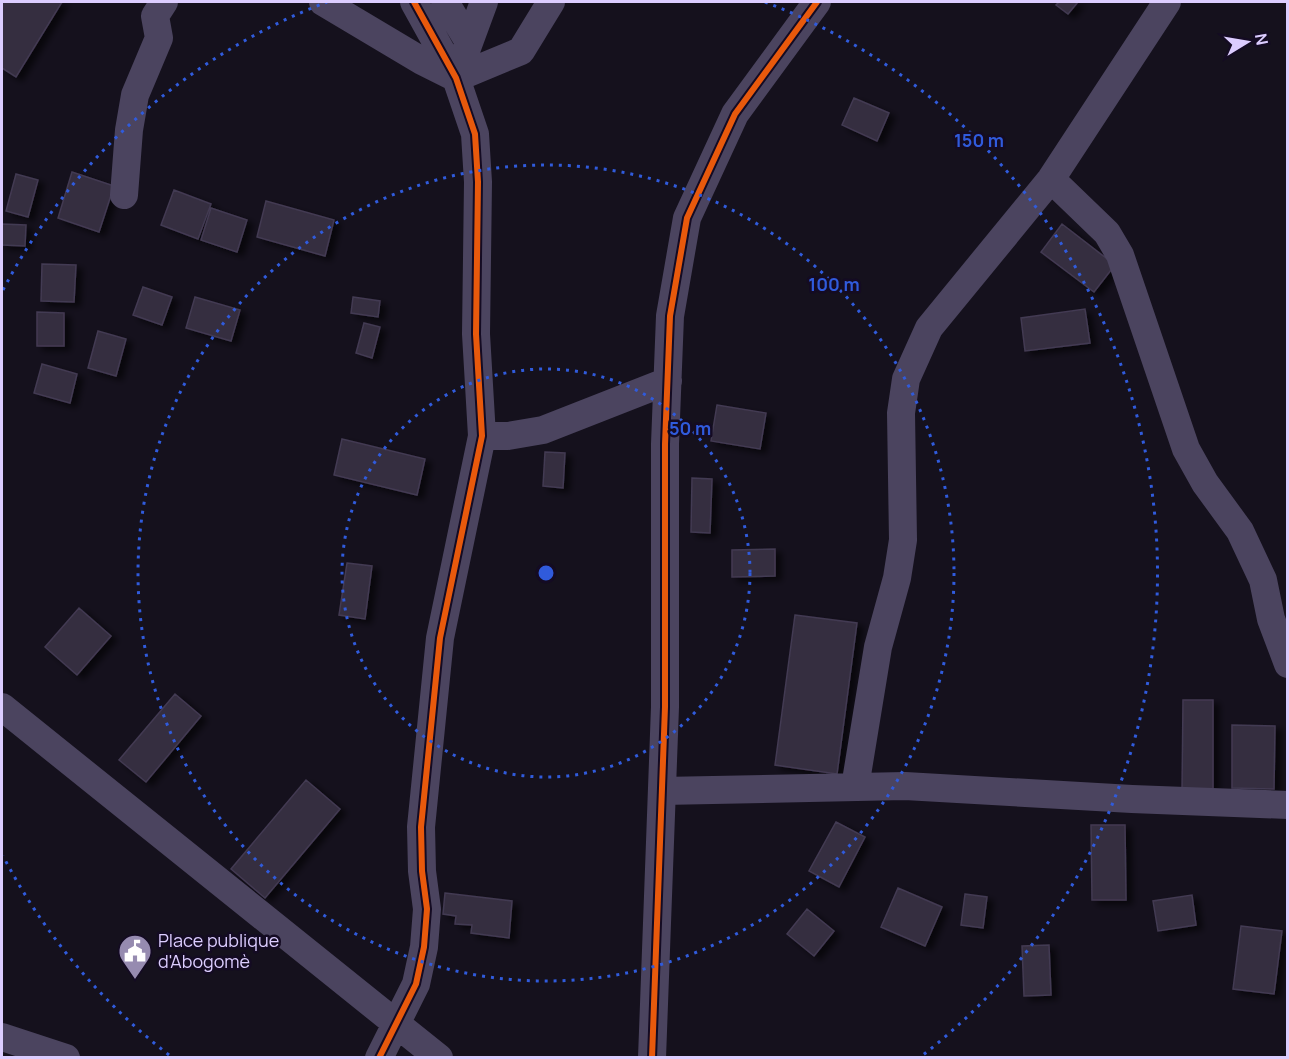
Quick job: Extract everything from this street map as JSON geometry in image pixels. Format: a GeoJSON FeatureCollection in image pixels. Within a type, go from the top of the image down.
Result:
{"type":"FeatureCollection","features":[{"type":"Feature","properties":{"kind":"street"},"geometry":{"type":"LineString","coordinates":[[124,195],[129,130],[135,95],[159,38],[155,16],[164,2]]}},
{"type":"Feature","properties":{"kind":"street"},"geometry":{"type":"LineString","coordinates":[[323,2],[422,61],[456,78],[521,51],[551,2]]}},
{"type":"Feature","properties":{"kind":"street"},"geometry":{"type":"LineString","coordinates":[[379,1058],[416,984],[424,946],[427,909],[422,871],[421,827],[440,638],[482,435],[476,334],[478,182],[476,134],[456,78],[414,2]]}},
{"type":"Feature","properties":{"kind":"street"},"geometry":{"type":"LineString","coordinates":[[445,2],[469,42]]}},
{"type":"Feature","properties":{"kind":"street"},"geometry":{"type":"LineString","coordinates":[[456,78],[484,2]]}},
{"type":"Feature","properties":{"kind":"street"},"geometry":{"type":"LineString","coordinates":[[652,1058],[663,791],[665,444],[670,316],[687,218],[735,114],[817,2]]}},
{"type":"Feature","properties":{"kind":"street"},"geometry":{"type":"LineString","coordinates":[[855,787],[878,647],[897,578],[903,540],[901,413],[906,379],[928,328],[1051,179],[1167,2]]}},
{"type":"Feature","properties":{"kind":"street"},"geometry":{"type":"LineString","coordinates":[[1051,179],[1107,233],[1120,255],[1186,449],[1205,483],[1240,531],[1263,580],[1271,619],[1287,664]]}},
{"type":"Feature","properties":{"kind":"street"},"geometry":{"type":"LineString","coordinates":[[482,435],[508,436],[543,430],[668,381]]}},
{"type":"Feature","properties":{"kind":"street"},"geometry":{"type":"LineString","coordinates":[[2,707],[439,1058]]}},
{"type":"Feature","properties":{"kind":"street"},"geometry":{"type":"LineString","coordinates":[[663,791],[905,786],[1287,805]]}},
{"type":"Feature","properties":{"kind":"street"},"geometry":{"type":"LineString","coordinates":[[2,1037],[66,1058]]}},
{"type":"Feature","properties":{"kind":"building"},"geometry":{"type":"Polygon","coordinates":[[[2,2],[62,2],[16,77],[2,68],[2,2]]]}},
{"type":"Feature","properties":{"kind":"building"},"geometry":{"type":"Polygon","coordinates":[[[1059,2],[1078,2],[1068,14],[1056,5],[1059,2]]]}},
{"type":"Feature","properties":{"kind":"building"},"geometry":{"type":"Polygon","coordinates":[[[854,98],[889,113],[877,141],[842,125],[854,98]]]}},
{"type":"Feature","properties":{"kind":"building"},"geometry":{"type":"Polygon","coordinates":[[[72,172],[114,186],[99,232],[58,218],[72,172]]]}},
{"type":"Feature","properties":{"kind":"building"},"geometry":{"type":"Polygon","coordinates":[[[16,174],[38,180],[28,217],[6,211],[16,174]]]}},
{"type":"Feature","properties":{"kind":"building"},"geometry":{"type":"Polygon","coordinates":[[[174,190],[211,204],[198,239],[161,225],[174,190]]]}},
{"type":"Feature","properties":{"kind":"building"},"geometry":{"type":"Polygon","coordinates":[[[266,201],[334,220],[325,256],[257,237],[266,201]]]}},
{"type":"Feature","properties":{"kind":"building"},"geometry":{"type":"Polygon","coordinates":[[[211,208],[247,220],[237,252],[201,240],[211,208]]]}},
{"type":"Feature","properties":{"kind":"building"},"geometry":{"type":"Polygon","coordinates":[[[2,224],[26,225],[25,246],[2,245],[2,224]]]}},
{"type":"Feature","properties":{"kind":"building"},"geometry":{"type":"Polygon","coordinates":[[[1062,224],[1115,265],[1094,292],[1041,252],[1062,224]]]}},
{"type":"Feature","properties":{"kind":"building"},"geometry":{"type":"Polygon","coordinates":[[[42,264],[76,265],[74,302],[41,301],[42,264]]]}},
{"type":"Feature","properties":{"kind":"building"},"geometry":{"type":"Polygon","coordinates":[[[143,287],[172,297],[162,325],[133,315],[143,287]]]}},
{"type":"Feature","properties":{"kind":"building"},"geometry":{"type":"Polygon","coordinates":[[[195,297],[240,310],[231,341],[186,328],[195,297]]]}},
{"type":"Feature","properties":{"kind":"building"},"geometry":{"type":"Polygon","coordinates":[[[353,297],[380,301],[378,317],[351,313],[353,297]]]}},
{"type":"Feature","properties":{"kind":"building"},"geometry":{"type":"Polygon","coordinates":[[[1085,309],[1090,343],[1025,351],[1021,318],[1085,309]]]}},
{"type":"Feature","properties":{"kind":"building"},"geometry":{"type":"Polygon","coordinates":[[[37,312],[64,313],[64,346],[37,346],[37,312]]]}},
{"type":"Feature","properties":{"kind":"building"},"geometry":{"type":"Polygon","coordinates":[[[364,323],[380,327],[372,358],[356,353],[364,323]]]}},
{"type":"Feature","properties":{"kind":"building"},"geometry":{"type":"Polygon","coordinates":[[[98,331],[126,339],[116,376],[88,368],[98,331]]]}},
{"type":"Feature","properties":{"kind":"building"},"geometry":{"type":"Polygon","coordinates":[[[42,364],[77,374],[70,403],[34,393],[42,364]]]}},
{"type":"Feature","properties":{"kind":"building"},"geometry":{"type":"Polygon","coordinates":[[[717,405],[766,413],[760,449],[711,441],[717,405]]]}},
{"type":"Feature","properties":{"kind":"building"},"geometry":{"type":"Polygon","coordinates":[[[342,439],[425,459],[417,495],[334,475],[342,439]]]}},
{"type":"Feature","properties":{"kind":"building"},"geometry":{"type":"Polygon","coordinates":[[[545,452],[565,453],[563,488],[543,486],[545,452]]]}},
{"type":"Feature","properties":{"kind":"building"},"geometry":{"type":"Polygon","coordinates":[[[692,478],[712,479],[710,533],[691,532],[692,478]]]}},
{"type":"Feature","properties":{"kind":"building"},"geometry":{"type":"Polygon","coordinates":[[[775,549],[775,576],[732,577],[732,550],[775,549]]]}},
{"type":"Feature","properties":{"kind":"building"},"geometry":{"type":"Polygon","coordinates":[[[347,563],[372,566],[365,619],[339,615],[347,563]]]}},
{"type":"Feature","properties":{"kind":"building"},"geometry":{"type":"Polygon","coordinates":[[[79,608],[111,636],[77,675],[45,647],[79,608]]]}},
{"type":"Feature","properties":{"kind":"building"},"geometry":{"type":"Polygon","coordinates":[[[795,615],[857,623],[837,774],[775,765],[795,615]]]}},
{"type":"Feature","properties":{"kind":"building"},"geometry":{"type":"Polygon","coordinates":[[[175,694],[201,716],[146,782],[119,760],[175,694]]]}},
{"type":"Feature","properties":{"kind":"building"},"geometry":{"type":"Polygon","coordinates":[[[1183,700],[1213,700],[1213,791],[1182,791],[1183,700]]]}},
{"type":"Feature","properties":{"kind":"building"},"geometry":{"type":"Polygon","coordinates":[[[1232,725],[1275,726],[1274,789],[1232,788],[1232,725]]]}},
{"type":"Feature","properties":{"kind":"building"},"geometry":{"type":"Polygon","coordinates":[[[306,780],[340,809],[265,898],[231,869],[306,780]]]}},
{"type":"Feature","properties":{"kind":"building"},"geometry":{"type":"Polygon","coordinates":[[[836,822],[865,837],[839,887],[809,871],[836,822]]]}},
{"type":"Feature","properties":{"kind":"building"},"geometry":{"type":"Polygon","coordinates":[[[1091,825],[1125,825],[1126,900],[1092,900],[1091,825]]]}},
{"type":"Feature","properties":{"kind":"building"},"geometry":{"type":"Polygon","coordinates":[[[898,888],[942,907],[925,946],[881,927],[898,888]]]}},
{"type":"Feature","properties":{"kind":"building"},"geometry":{"type":"Polygon","coordinates":[[[445,893],[512,901],[509,938],[471,933],[472,925],[455,924],[456,916],[443,914],[445,893]]]}},
{"type":"Feature","properties":{"kind":"building"},"geometry":{"type":"Polygon","coordinates":[[[965,894],[987,897],[983,928],[961,925],[965,894]]]}},
{"type":"Feature","properties":{"kind":"building"},"geometry":{"type":"Polygon","coordinates":[[[1192,895],[1196,925],[1158,931],[1153,901],[1192,895]]]}},
{"type":"Feature","properties":{"kind":"building"},"geometry":{"type":"Polygon","coordinates":[[[807,909],[834,931],[814,956],[787,934],[807,909]]]}},
{"type":"Feature","properties":{"kind":"building"},"geometry":{"type":"Polygon","coordinates":[[[1241,926],[1282,931],[1274,994],[1233,989],[1241,926]]]}},
{"type":"Feature","properties":{"kind":"building"},"geometry":{"type":"Polygon","coordinates":[[[1049,945],[1051,995],[1024,996],[1022,946],[1049,945]]]}},
{"type":"Feature","properties":{"kind":"cycle path"},"geometry":{"type":"LineString","coordinates":[[379,1058],[416,984],[424,947],[427,909],[422,871],[421,827],[440,638],[482,436],[476,334],[478,182],[475,134],[456,78],[414,2]]}},
{"type":"Feature","properties":{"kind":"cycle path"},"geometry":{"type":"LineString","coordinates":[[652,1058],[665,707],[665,444],[670,316],[687,218],[735,114],[817,2]]}},
{"type":"Feature","properties":{"kind":"place","name":"Place publique d'Abogomè"},"geometry":{"type":"Point","coordinates":[135,980]}}]}
